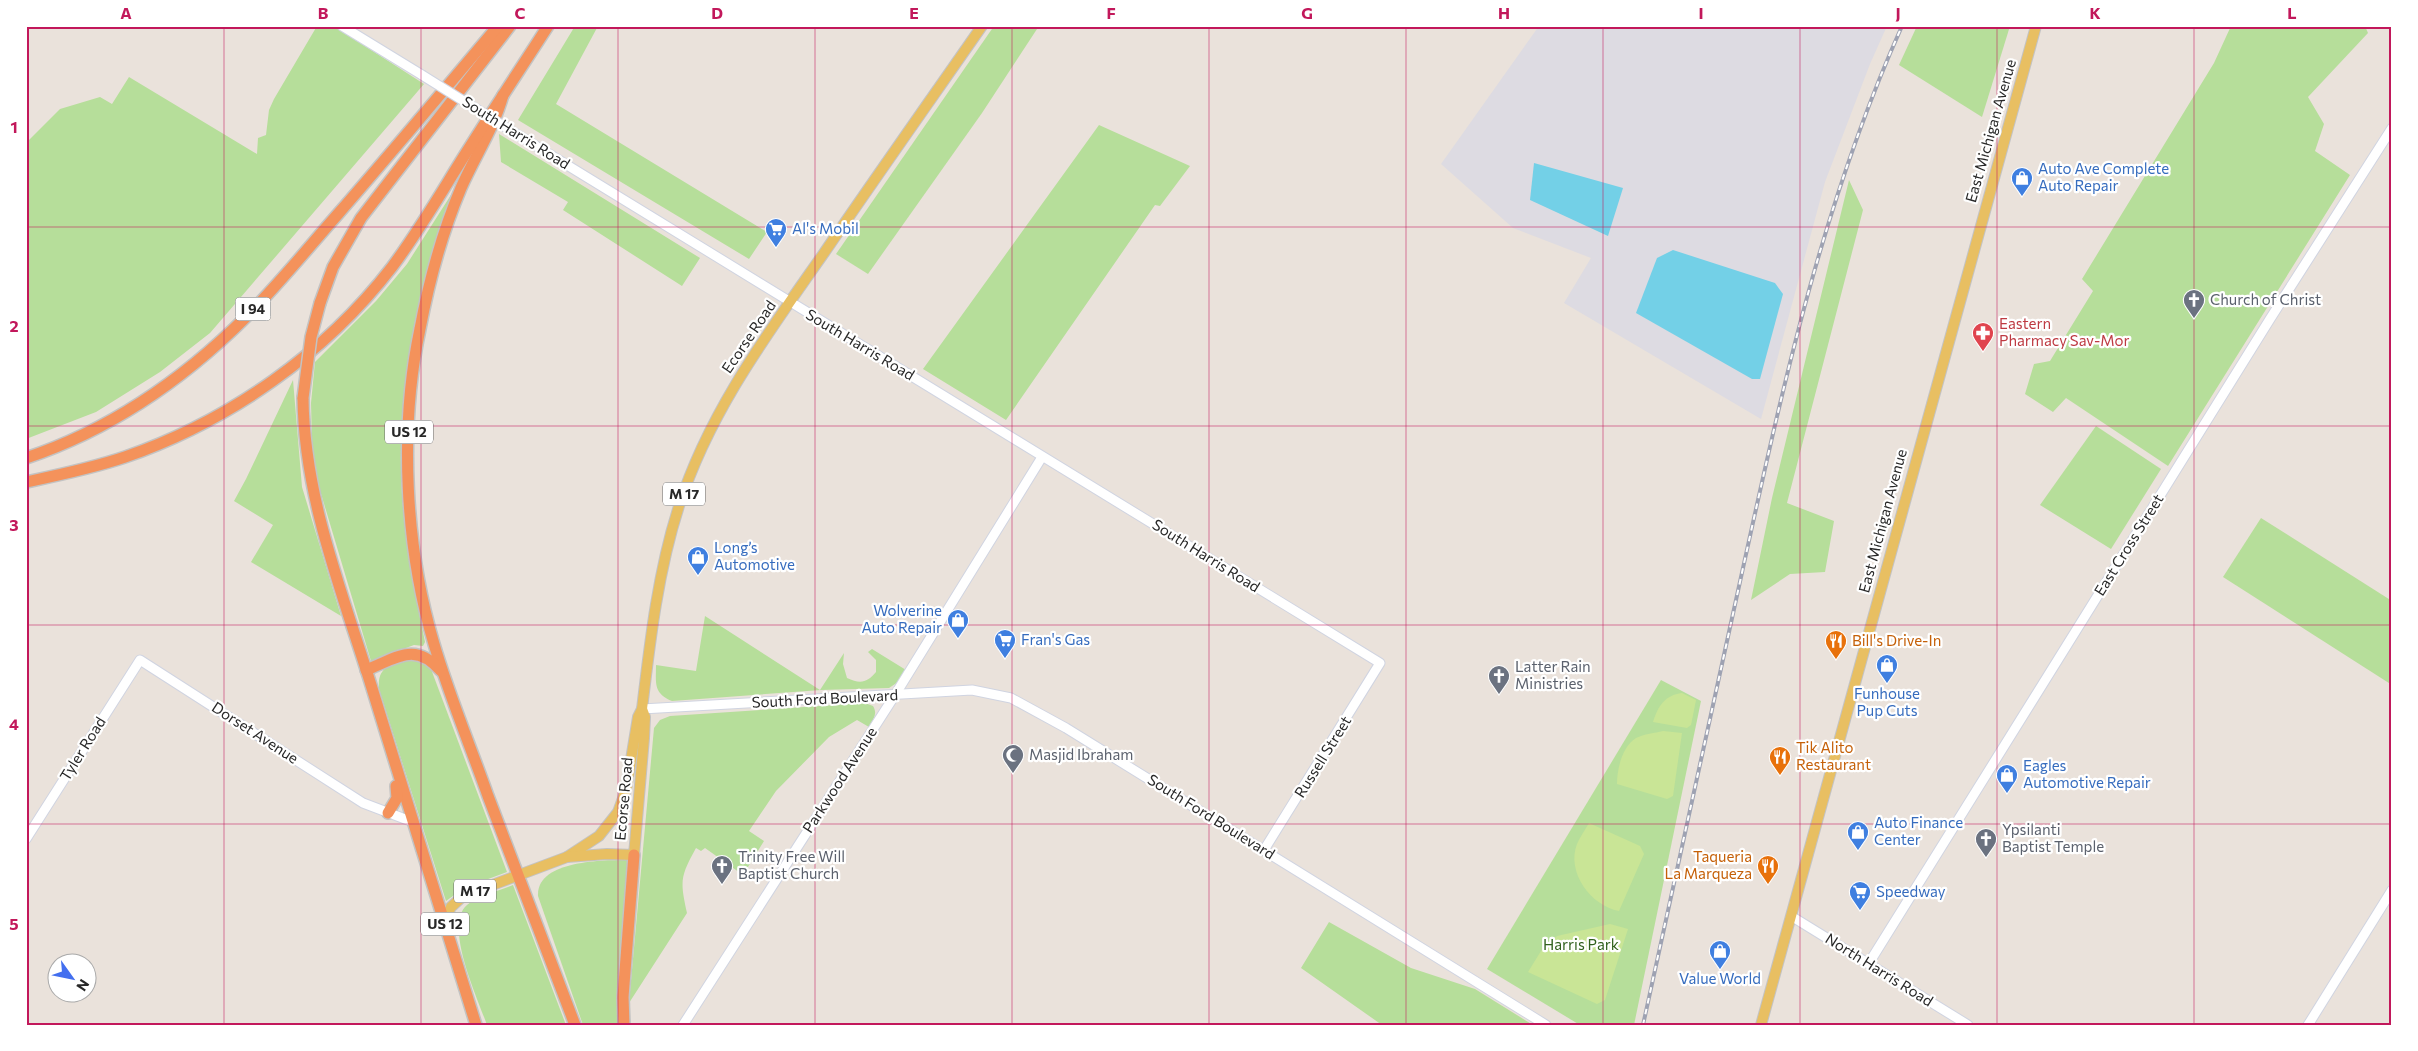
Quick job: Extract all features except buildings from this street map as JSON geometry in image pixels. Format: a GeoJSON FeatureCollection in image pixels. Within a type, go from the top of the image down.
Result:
{"type":"FeatureCollection","features":[{"type":"Feature","properties":{"kind":"highway","name":"I 94"},"geometry":{"type":"LineString","coordinates":[[26,458],[73,440],[110,421],[181,375],[216,346],[278,281],[498,26]]}},
{"type":"Feature","properties":{"kind":"highway","name":"US 12"},"geometry":{"type":"LineString","coordinates":[[476,1025],[366,670],[313,490],[307,456],[304,398],[311,337],[320,303],[333,267],[361,218],[510,26]]}},
{"type":"Feature","properties":{"kind":"highway"},"geometry":{"type":"LineString","coordinates":[[26,482],[124,457],[184,432],[229,410],[295,364],[346,318],[391,268],[430,211],[548,26]]}},
{"type":"Feature","properties":{"kind":"highway","name":"US 12"},"geometry":{"type":"LineString","coordinates":[[503,95],[497,117],[460,190],[442,241],[419,332],[412,384],[409,479],[413,536],[422,597],[443,674],[574,1025]]}},
{"type":"Feature","properties":{"kind":"highway"},"geometry":{"type":"LineString","coordinates":[[366,670],[403,655],[418,653],[431,660],[443,674]]}},
{"type":"Feature","properties":{"kind":"highway"},"geometry":{"type":"LineString","coordinates":[[373,692],[372,701],[397,791],[396,802],[385,812]]}},
{"type":"Feature","properties":{"kind":"highway"},"geometry":{"type":"LineString","coordinates":[[624,1025],[623,997],[634,855]]}},
{"type":"Feature","properties":{"kind":"main road","name":"Ecorse Road"},"geometry":{"type":"LineString","coordinates":[[444,922],[451,907],[463,896],[565,858],[599,836],[618,812],[626,790],[634,736],[642,709],[663,568],[679,506],[704,443],[742,371],[982,26]]}},
{"type":"Feature","properties":{"kind":"main road","name":"East Michigan Avenue"},"geometry":{"type":"LineString","coordinates":[[1761,1025],[2036,26]]}},
{"type":"Feature","properties":{"kind":"main road","name":"Ecorse Road"},"geometry":{"type":"LineString","coordinates":[[565,858],[607,854],[634,855],[645,717],[642,709]]}},
{"type":"Feature","properties":{"kind":"street","name":"South Harris Road"},"geometry":{"type":"LineString","coordinates":[[342,26],[1380,663]]}},
{"type":"Feature","properties":{"kind":"street","name":"East Cross Street"},"geometry":{"type":"LineString","coordinates":[[1869,963],[2270,319],[2392,128]]}},
{"type":"Feature","properties":{"kind":"street","name":"Parkwood Avenue"},"geometry":{"type":"LineString","coordinates":[[683,1025],[895,695],[1042,457]]}},
{"type":"Feature","properties":{"kind":"street","name":"Dorset Avenue"},"geometry":{"type":"LineString","coordinates":[[140,660],[370,807],[385,812]]}},
{"type":"Feature","properties":{"kind":"street","name":"Tyler Road"},"geometry":{"type":"LineString","coordinates":[[26,839],[140,660]]}},
{"type":"Feature","properties":{"kind":"street","name":"Russell Street"},"geometry":{"type":"LineString","coordinates":[[1264,850],[1380,663]]}},
{"type":"Feature","properties":{"kind":"street","name":"South Ford Boulevard"},"geometry":{"type":"LineString","coordinates":[[642,709],[972,690],[1011,698],[1066,728],[1546,1025]]}},
{"type":"Feature","properties":{"kind":"street"},"geometry":{"type":"LineString","coordinates":[[385,812],[413,822]]}},
{"type":"Feature","properties":{"kind":"street"},"geometry":{"type":"LineString","coordinates":[[2308,1025],[2392,890]]}},
{"type":"Feature","properties":{"kind":"street","name":"North Harris Road"},"geometry":{"type":"LineString","coordinates":[[1791,916],[1968,1025]]}},
{"type":"Feature","properties":{"kind":"shaded area"},"geometry":{"type":"Polygon","coordinates":[[[1539,26],[1887,26],[1870,64],[1825,182],[1761,419],[1564,303],[1591,258],[1513,228],[1441,164],[1539,26]]]}},
{"type":"Feature","properties":{"kind":"green space"},"geometry":{"type":"Polygon","coordinates":[[[317,26],[334,26],[424,84],[210,333],[160,372],[96,412],[26,439],[26,143],[60,109],[100,97],[112,104],[129,77],[257,154],[258,138],[266,135],[269,110],[274,99],[317,26]]]}},
{"type":"Feature","properties":{"kind":"green space"},"geometry":{"type":"Polygon","coordinates":[[[575,26],[598,26],[556,104],[767,232],[749,259],[518,120],[575,26]]]}},
{"type":"Feature","properties":{"kind":"green space"},"geometry":{"type":"Polygon","coordinates":[[[994,26],[1039,26],[982,113],[868,274],[836,254],[994,26]]]}},
{"type":"Feature","properties":{"kind":"green space"},"geometry":{"type":"Polygon","coordinates":[[[1917,26],[2010,26],[1982,117],[1899,65],[1917,26]]]}},
{"type":"Feature","properties":{"kind":"green space"},"geometry":{"type":"Polygon","coordinates":[[[2231,26],[2365,26],[2368,33],[2308,97],[2324,124],[2315,151],[2350,175],[2168,466],[2066,398],[2053,412],[2025,394],[2034,364],[2050,361],[2093,291],[2082,279],[2214,63],[2231,26]]]}},
{"type":"Feature","properties":{"kind":"green space"},"geometry":{"type":"Polygon","coordinates":[[[1099,125],[1190,166],[1160,206],[1155,205],[1006,420],[923,369],[1099,125]]]}},
{"type":"Feature","properties":{"kind":"green space"},"geometry":{"type":"Polygon","coordinates":[[[499,134],[700,258],[682,286],[563,210],[568,202],[501,162],[499,134]]]}},
{"type":"Feature","properties":{"kind":"green space"},"geometry":{"type":"Polygon","coordinates":[[[1849,180],[1863,210],[1787,503],[1834,521],[1825,572],[1790,574],[1751,600],[1772,498],[1849,180]]]}},
{"type":"Feature","properties":{"kind":"green space"},"geometry":{"type":"Polygon","coordinates":[[[456,187],[422,289],[410,347],[403,407],[401,437],[402,497],[409,555],[425,642],[423,646],[414,645],[371,661],[319,487],[312,444],[311,403],[315,362],[376,301],[407,264],[456,187]]]}},
{"type":"Feature","properties":{"kind":"green space"},"geometry":{"type":"Polygon","coordinates":[[[293,380],[302,487],[341,616],[251,562],[273,525],[234,501],[293,380]]]}},
{"type":"Feature","properties":{"kind":"green space"},"geometry":{"type":"Polygon","coordinates":[[[2096,426],[2161,469],[2111,549],[2040,505],[2096,426]]]}},
{"type":"Feature","properties":{"kind":"green space"},"geometry":{"type":"Polygon","coordinates":[[[2261,518],[2392,601],[2392,685],[2223,577],[2261,518]]]}},
{"type":"Feature","properties":{"kind":"green space"},"geometry":{"type":"Polygon","coordinates":[[[705,616],[820,690],[844,653],[843,664],[847,678],[856,681],[866,680],[876,672],[876,660],[868,652],[872,649],[906,670],[898,682],[889,688],[821,690],[672,701],[661,695],[657,687],[656,665],[696,671],[705,616]]]}},
{"type":"Feature","properties":{"kind":"green space"},"geometry":{"type":"Polygon","coordinates":[[[411,658],[425,660],[431,669],[507,872],[464,888],[446,901],[379,689],[380,675],[383,670],[411,658]]]}},
{"type":"Feature","properties":{"kind":"green space","name":"Harris Park"},"geometry":{"type":"Polygon","coordinates":[[[1661,680],[1701,701],[1634,1025],[1580,1025],[1487,969],[1661,680]]]}},
{"type":"Feature","properties":{"kind":"green space"},"geometry":{"type":"Polygon","coordinates":[[[1682,693],[1696,700],[1691,725],[1687,728],[1653,722],[1663,702],[1671,696],[1682,693]]]}},
{"type":"Feature","properties":{"kind":"green space"},"geometry":{"type":"Polygon","coordinates":[[[865,703],[873,706],[875,712],[869,727],[857,720],[829,737],[776,791],[749,831],[764,841],[743,875],[705,848],[701,851],[696,848],[683,879],[683,893],[687,913],[629,1003],[654,728],[660,720],[670,716],[865,703]]]}},
{"type":"Feature","properties":{"kind":"green space"},"geometry":{"type":"Polygon","coordinates":[[[1663,731],[1682,733],[1673,796],[1667,799],[1617,784],[1621,759],[1631,742],[1636,738],[1663,731]]]}},
{"type":"Feature","properties":{"kind":"green space"},"geometry":{"type":"Polygon","coordinates":[[[1589,823],[1640,846],[1644,854],[1619,911],[1599,902],[1583,886],[1578,876],[1574,855],[1577,844],[1589,823]]]}},
{"type":"Feature","properties":{"kind":"green space"},"geometry":{"type":"Polygon","coordinates":[[[629,860],[619,1025],[583,1025],[538,896],[540,884],[548,875],[573,864],[629,860]]]}},
{"type":"Feature","properties":{"kind":"green space"},"geometry":{"type":"Polygon","coordinates":[[[513,885],[566,1025],[487,1025],[470,981],[460,945],[459,929],[461,915],[467,905],[472,902],[513,885]]]}},
{"type":"Feature","properties":{"kind":"green space"},"geometry":{"type":"Polygon","coordinates":[[[1329,922],[1411,968],[1475,989],[1533,1025],[1382,1025],[1301,968],[1329,922]]]}},
{"type":"Feature","properties":{"kind":"green space"},"geometry":{"type":"Polygon","coordinates":[[[1610,924],[1628,929],[1605,1000],[1597,1004],[1528,972],[1541,951],[1557,936],[1610,924]]]}},
{"type":"Feature","properties":{"kind":"water"},"geometry":{"type":"Polygon","coordinates":[[[1534,163],[1623,188],[1608,236],[1530,200],[1534,163]]]}},
{"type":"Feature","properties":{"kind":"water"},"geometry":{"type":"Polygon","coordinates":[[[1673,250],[1775,283],[1783,294],[1760,379],[1752,379],[1636,313],[1657,258],[1673,250]]]}},
{"type":"Feature","properties":{"kind":"railway"},"geometry":{"type":"LineString","coordinates":[[1643,1025],[1758,498],[1790,361],[1808,293],[1850,159],[1874,92],[1902,26]]}},
{"type":"Feature","properties":{"kind":"place","name":"Auto Ave Complete Auto Repair"},"geometry":{"type":"Point","coordinates":[2022,197]}},
{"type":"Feature","properties":{"kind":"place","name":"Al's Mobil"},"geometry":{"type":"Point","coordinates":[776,248]}},
{"type":"Feature","properties":{"kind":"place","name":"Church of Christ"},"geometry":{"type":"Point","coordinates":[2194,319]}},
{"type":"Feature","properties":{"kind":"place","name":"Eastern Pharmacy Sav-Mor"},"geometry":{"type":"Point","coordinates":[1983,352]}},
{"type":"Feature","properties":{"kind":"place","name":"Long’s Automotive"},"geometry":{"type":"Point","coordinates":[698,576]}},
{"type":"Feature","properties":{"kind":"place","name":"Wolverine Auto Repair"},"geometry":{"type":"Point","coordinates":[958,639]}},
{"type":"Feature","properties":{"kind":"place","name":"Fran's Gas"},"geometry":{"type":"Point","coordinates":[1005,659]}},
{"type":"Feature","properties":{"kind":"place","name":"Bill's Drive-In"},"geometry":{"type":"Point","coordinates":[1836,660]}},
{"type":"Feature","properties":{"kind":"place","name":"Funhouse Pup Cuts"},"geometry":{"type":"Point","coordinates":[1887,684]}},
{"type":"Feature","properties":{"kind":"place","name":"Latter Rain Ministries"},"geometry":{"type":"Point","coordinates":[1499,695]}},
{"type":"Feature","properties":{"kind":"place","name":"Masjid Ibraham"},"geometry":{"type":"Point","coordinates":[1013,774]}},
{"type":"Feature","properties":{"kind":"place","name":"Tik Alito Restaurant"},"geometry":{"type":"Point","coordinates":[1780,776]}},
{"type":"Feature","properties":{"kind":"place","name":"Eagles Automotive Repair"},"geometry":{"type":"Point","coordinates":[2007,794]}},
{"type":"Feature","properties":{"kind":"place","name":"Auto Finance Center"},"geometry":{"type":"Point","coordinates":[1858,851]}},
{"type":"Feature","properties":{"kind":"place","name":"Ypsilanti Baptist Temple"},"geometry":{"type":"Point","coordinates":[1986,858]}},
{"type":"Feature","properties":{"kind":"place","name":"Trinity Free Will Baptist Church"},"geometry":{"type":"Point","coordinates":[722,885]}},
{"type":"Feature","properties":{"kind":"place","name":"Taqueria La Marqueza"},"geometry":{"type":"Point","coordinates":[1768,885]}},
{"type":"Feature","properties":{"kind":"place","name":"Speedway"},"geometry":{"type":"Point","coordinates":[1860,911]}},
{"type":"Feature","properties":{"kind":"place","name":"Value World"},"geometry":{"type":"Point","coordinates":[1720,970]}}]}
